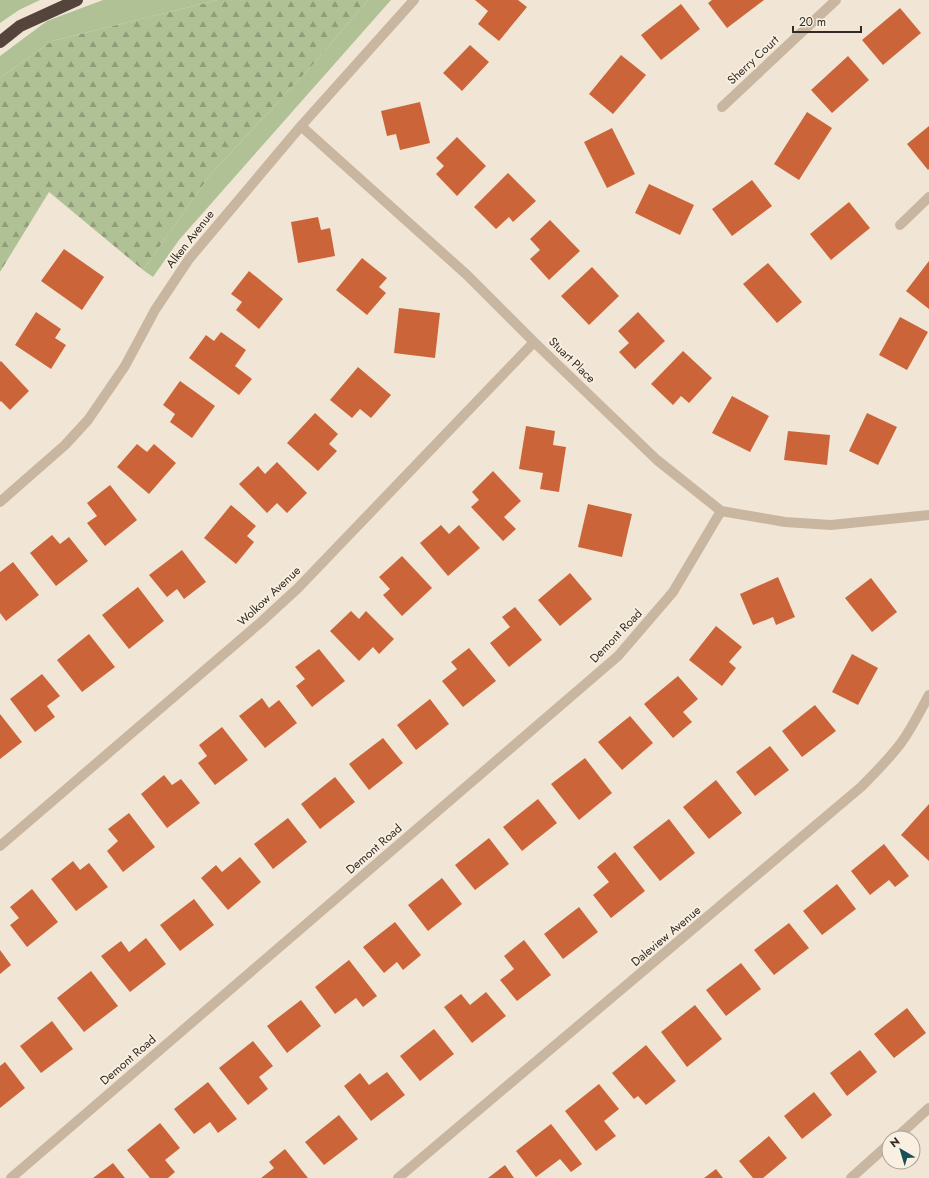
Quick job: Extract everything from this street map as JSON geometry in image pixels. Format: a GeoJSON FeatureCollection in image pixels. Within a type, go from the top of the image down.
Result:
{"type":"FeatureCollection","features":[{"type":"Feature","properties":{"kind":"highway"},"geometry":{"type":"LineString","coordinates":[[0,42],[20,26],[78,0]]}},
{"type":"Feature","properties":{"kind":"street","name":"Alken Avenue"},"geometry":{"type":"LineString","coordinates":[[0,502],[65,445],[88,420],[125,366],[155,310],[189,259],[301,126],[414,0]]}},
{"type":"Feature","properties":{"kind":"street","name":"Sherry Court"},"geometry":{"type":"LineString","coordinates":[[722,107],[836,0]]}},
{"type":"Feature","properties":{"kind":"street","name":"Stuart Place"},"geometry":{"type":"LineString","coordinates":[[301,126],[468,276],[534,342],[657,460],[721,511],[785,522],[831,525],[865,523],[929,515]]}},
{"type":"Feature","properties":{"kind":"street"},"geometry":{"type":"LineString","coordinates":[[900,225],[929,196]]}},
{"type":"Feature","properties":{"kind":"street","name":"Wolkow Avenue"},"geometry":{"type":"LineString","coordinates":[[0,846],[261,622],[298,588],[534,342]]}},
{"type":"Feature","properties":{"kind":"street","name":"Demont Road"},"geometry":{"type":"LineString","coordinates":[[11,1178],[618,656],[673,592],[721,511]]}},
{"type":"Feature","properties":{"kind":"street","name":"Daleview Avenue"},"geometry":{"type":"LineString","coordinates":[[398,1178],[862,787],[901,742],[929,695]]}},
{"type":"Feature","properties":{"kind":"street"},"geometry":{"type":"LineString","coordinates":[[905,1130],[929,1108]]}},
{"type":"Feature","properties":{"kind":"street"},"geometry":{"type":"LineString","coordinates":[[851,1178],[881,1151]]}},
{"type":"Feature","properties":{"kind":"green space"},"geometry":{"type":"Polygon","coordinates":[[[0,0],[40,0],[19,10],[0,23],[0,0]]]}},
{"type":"Feature","properties":{"kind":"green space"},"geometry":{"type":"Polygon","coordinates":[[[103,0],[218,0],[52,41],[0,78],[0,56],[47,21],[103,0]]]}},
{"type":"Feature","properties":{"kind":"green space"},"geometry":{"type":"Polygon","coordinates":[[[218,0],[368,0],[318,59],[210,175],[143,270],[49,192],[0,272],[0,78],[52,41],[218,0]]]}},
{"type":"Feature","properties":{"kind":"green space"},"geometry":{"type":"Polygon","coordinates":[[[368,0],[391,0],[179,240],[153,277],[143,270],[210,175],[318,59],[368,0]]]}},
{"type":"Feature","properties":{"kind":"building"},"geometry":{"type":"Polygon","coordinates":[[[475,0],[518,0],[527,7],[499,41],[478,24],[488,11],[475,0]]]}},
{"type":"Feature","properties":{"kind":"building"},"geometry":{"type":"Polygon","coordinates":[[[712,0],[764,0],[727,28],[708,3],[712,0]]]}},
{"type":"Feature","properties":{"kind":"building"},"geometry":{"type":"Polygon","coordinates":[[[681,4],[700,29],[661,60],[641,35],[681,4]]]}},
{"type":"Feature","properties":{"kind":"building"},"geometry":{"type":"Polygon","coordinates":[[[900,8],[921,33],[883,65],[862,40],[900,8]]]}},
{"type":"Feature","properties":{"kind":"building"},"geometry":{"type":"Polygon","coordinates":[[[470,45],[489,62],[462,91],[443,73],[470,45]]]}},
{"type":"Feature","properties":{"kind":"building"},"geometry":{"type":"Polygon","coordinates":[[[621,55],[646,75],[613,114],[589,94],[621,55]]]}},
{"type":"Feature","properties":{"kind":"building"},"geometry":{"type":"Polygon","coordinates":[[[848,56],[869,80],[832,113],[811,90],[848,56]]]}},
{"type":"Feature","properties":{"kind":"building"},"geometry":{"type":"Polygon","coordinates":[[[420,102],[430,143],[400,150],[396,134],[387,136],[381,111],[420,102]]]}},
{"type":"Feature","properties":{"kind":"building"},"geometry":{"type":"Polygon","coordinates":[[[807,112],[832,128],[799,180],[774,164],[807,112]]]}},
{"type":"Feature","properties":{"kind":"building"},"geometry":{"type":"Polygon","coordinates":[[[929,126],[929,169],[928,170],[907,144],[929,126]]]}},
{"type":"Feature","properties":{"kind":"building"},"geometry":{"type":"Polygon","coordinates":[[[612,128],[635,174],[607,188],[584,142],[612,128]]]}},
{"type":"Feature","properties":{"kind":"building"},"geometry":{"type":"Polygon","coordinates":[[[457,137],[486,166],[457,196],[436,174],[444,166],[436,158],[457,137]]]}},
{"type":"Feature","properties":{"kind":"building"},"geometry":{"type":"Polygon","coordinates":[[[508,173],[536,201],[513,222],[509,217],[496,229],[474,207],[508,173]]]}},
{"type":"Feature","properties":{"kind":"building"},"geometry":{"type":"Polygon","coordinates":[[[752,180],[772,206],[732,236],[712,209],[752,180]]]}},
{"type":"Feature","properties":{"kind":"building"},"geometry":{"type":"Polygon","coordinates":[[[649,184],[694,205],[680,235],[635,213],[649,184]]]}},
{"type":"Feature","properties":{"kind":"building"},"geometry":{"type":"Polygon","coordinates":[[[849,202],[870,228],[831,260],[810,234],[849,202]]]}},
{"type":"Feature","properties":{"kind":"building"},"geometry":{"type":"Polygon","coordinates":[[[318,217],[321,230],[330,228],[335,256],[298,263],[291,222],[318,217]]]}},
{"type":"Feature","properties":{"kind":"building"},"geometry":{"type":"Polygon","coordinates":[[[550,220],[580,251],[549,280],[530,259],[540,250],[530,239],[550,220]]]}},
{"type":"Feature","properties":{"kind":"building"},"geometry":{"type":"Polygon","coordinates":[[[64,249],[104,277],[82,310],[41,281],[64,249]]]}},
{"type":"Feature","properties":{"kind":"building"},"geometry":{"type":"Polygon","coordinates":[[[362,258],[387,278],[379,287],[386,293],[367,315],[336,290],[362,258]]]}},
{"type":"Feature","properties":{"kind":"building"},"geometry":{"type":"Polygon","coordinates":[[[929,261],[929,309],[906,291],[929,261]]]}},
{"type":"Feature","properties":{"kind":"building"},"geometry":{"type":"Polygon","coordinates":[[[768,263],[802,302],[777,323],[743,284],[768,263]]]}},
{"type":"Feature","properties":{"kind":"building"},"geometry":{"type":"Polygon","coordinates":[[[592,267],[619,296],[589,325],[561,296],[592,267]]]}},
{"type":"Feature","properties":{"kind":"building"},"geometry":{"type":"Polygon","coordinates":[[[249,271],[283,299],[259,329],[236,310],[242,302],[231,294],[249,271]]]}},
{"type":"Feature","properties":{"kind":"building"},"geometry":{"type":"Polygon","coordinates":[[[399,308],[440,313],[435,358],[394,353],[399,308]]]}},
{"type":"Feature","properties":{"kind":"building"},"geometry":{"type":"Polygon","coordinates":[[[36,312],[61,329],[55,338],[66,345],[51,369],[15,345],[36,312]]]}},
{"type":"Feature","properties":{"kind":"building"},"geometry":{"type":"Polygon","coordinates":[[[638,312],[665,341],[635,369],[619,352],[629,343],[618,331],[638,312]]]}},
{"type":"Feature","properties":{"kind":"building"},"geometry":{"type":"Polygon","coordinates":[[[900,317],[928,332],[907,370],[879,355],[900,317]]]}},
{"type":"Feature","properties":{"kind":"building"},"geometry":{"type":"Polygon","coordinates":[[[221,332],[246,350],[235,366],[252,379],[239,395],[189,358],[206,335],[214,341],[221,332]]]}},
{"type":"Feature","properties":{"kind":"building"},"geometry":{"type":"Polygon","coordinates":[[[683,351],[712,378],[689,403],[681,396],[673,405],[651,384],[683,351]]]}},
{"type":"Feature","properties":{"kind":"building"},"geometry":{"type":"Polygon","coordinates":[[[1,361],[29,391],[10,410],[1,401],[0,402],[1,361]]]}},
{"type":"Feature","properties":{"kind":"building"},"geometry":{"type":"Polygon","coordinates":[[[358,367],[391,395],[371,418],[360,409],[352,418],[330,400],[358,367]]]}},
{"type":"Feature","properties":{"kind":"building"},"geometry":{"type":"Polygon","coordinates":[[[180,381],[215,406],[192,438],[170,422],[175,414],[163,405],[180,381]]]}},
{"type":"Feature","properties":{"kind":"building"},"geometry":{"type":"Polygon","coordinates":[[[732,396],[769,416],[750,452],[712,433],[732,396]]]}},
{"type":"Feature","properties":{"kind":"building"},"geometry":{"type":"Polygon","coordinates":[[[315,413],[338,434],[329,444],[337,451],[318,471],[287,443],[315,413]]]}},
{"type":"Feature","properties":{"kind":"building"},"geometry":{"type":"Polygon","coordinates":[[[867,413],[897,427],[878,465],[849,451],[867,413]]]}},
{"type":"Feature","properties":{"kind":"building"},"geometry":{"type":"Polygon","coordinates":[[[526,426],[555,431],[553,445],[566,447],[559,492],[540,489],[543,473],[519,469],[526,426]]]}},
{"type":"Feature","properties":{"kind":"building"},"geometry":{"type":"Polygon","coordinates":[[[788,431],[830,435],[827,465],[784,460],[788,431]]]}},
{"type":"Feature","properties":{"kind":"building"},"geometry":{"type":"Polygon","coordinates":[[[137,444],[147,452],[154,444],[176,463],[149,494],[117,467],[137,444]]]}},
{"type":"Feature","properties":{"kind":"building"},"geometry":{"type":"Polygon","coordinates":[[[277,462],[307,493],[287,513],[277,503],[267,513],[239,484],[258,466],[265,474],[277,462]]]}},
{"type":"Feature","properties":{"kind":"building"},"geometry":{"type":"Polygon","coordinates":[[[493,471],[521,501],[504,517],[516,529],[503,541],[471,507],[479,500],[472,492],[493,471]]]}},
{"type":"Feature","properties":{"kind":"building"},"geometry":{"type":"Polygon","coordinates":[[[110,485],[137,520],[105,546],[87,523],[97,516],[87,503],[110,485]]]}},
{"type":"Feature","properties":{"kind":"building"},"geometry":{"type":"Polygon","coordinates":[[[588,504],[632,514],[622,557],[578,547],[588,504]]]}},
{"type":"Feature","properties":{"kind":"building"},"geometry":{"type":"Polygon","coordinates":[[[231,505],[256,526],[247,536],[254,542],[236,564],[204,538],[231,505]]]}},
{"type":"Feature","properties":{"kind":"building"},"geometry":{"type":"Polygon","coordinates":[[[441,525],[449,534],[459,525],[480,548],[448,576],[420,543],[441,525]]]}},
{"type":"Feature","properties":{"kind":"building"},"geometry":{"type":"Polygon","coordinates":[[[52,535],[60,544],[69,537],[88,561],[56,586],[30,553],[52,535]]]}},
{"type":"Feature","properties":{"kind":"building"},"geometry":{"type":"Polygon","coordinates":[[[182,550],[206,582],[184,599],[177,589],[167,597],[149,575],[182,550]]]}},
{"type":"Feature","properties":{"kind":"building"},"geometry":{"type":"Polygon","coordinates":[[[402,556],[432,588],[402,616],[383,595],[390,589],[379,577],[402,556]]]}},
{"type":"Feature","properties":{"kind":"building"},"geometry":{"type":"Polygon","coordinates":[[[13,562],[39,595],[6,621],[0,613],[0,572],[13,562]]]}},
{"type":"Feature","properties":{"kind":"building"},"geometry":{"type":"Polygon","coordinates":[[[570,573],[592,599],[560,626],[538,600],[570,573]]]}},
{"type":"Feature","properties":{"kind":"building"},"geometry":{"type":"Polygon","coordinates":[[[778,577],[795,617],[776,625],[773,617],[753,625],[740,594],[778,577]]]}},
{"type":"Feature","properties":{"kind":"building"},"geometry":{"type":"Polygon","coordinates":[[[871,578],[897,612],[872,632],[845,598],[871,578]]]}},
{"type":"Feature","properties":{"kind":"building"},"geometry":{"type":"Polygon","coordinates":[[[138,587],[164,621],[129,649],[102,615],[138,587]]]}},
{"type":"Feature","properties":{"kind":"building"},"geometry":{"type":"Polygon","coordinates":[[[515,607],[542,640],[509,667],[490,643],[510,627],[502,617],[515,607]]]}},
{"type":"Feature","properties":{"kind":"building"},"geometry":{"type":"Polygon","coordinates":[[[351,611],[359,619],[366,611],[394,639],[379,654],[373,647],[359,661],[330,631],[351,611]]]}},
{"type":"Feature","properties":{"kind":"building"},"geometry":{"type":"Polygon","coordinates":[[[716,626],[742,647],[729,662],[736,668],[722,686],[689,660],[716,626]]]}},
{"type":"Feature","properties":{"kind":"building"},"geometry":{"type":"Polygon","coordinates":[[[89,634],[115,667],[82,692],[57,660],[89,634]]]}},
{"type":"Feature","properties":{"kind":"building"},"geometry":{"type":"Polygon","coordinates":[[[469,648],[496,681],[463,707],[442,681],[457,669],[451,662],[469,648]]]}},
{"type":"Feature","properties":{"kind":"building"},"geometry":{"type":"Polygon","coordinates":[[[319,649],[345,681],[312,707],[296,686],[305,679],[295,667],[319,649]]]}},
{"type":"Feature","properties":{"kind":"building"},"geometry":{"type":"Polygon","coordinates":[[[852,654],[878,668],[858,705],[832,692],[852,654]]]}},
{"type":"Feature","properties":{"kind":"building"},"geometry":{"type":"Polygon","coordinates":[[[42,674],[60,696],[47,706],[55,717],[35,732],[10,699],[42,674]]]}},
{"type":"Feature","properties":{"kind":"building"},"geometry":{"type":"Polygon","coordinates":[[[678,676],[698,699],[683,712],[692,722],[673,738],[644,704],[678,676]]]}},
{"type":"Feature","properties":{"kind":"building"},"geometry":{"type":"Polygon","coordinates":[[[262,698],[269,708],[279,700],[297,723],[265,748],[239,716],[262,698]]]}},
{"type":"Feature","properties":{"kind":"building"},"geometry":{"type":"Polygon","coordinates":[[[430,699],[449,724],[416,750],[397,725],[430,699]]]}},
{"type":"Feature","properties":{"kind":"building"},"geometry":{"type":"Polygon","coordinates":[[[815,705],[836,731],[802,757],[782,731],[815,705]]]}},
{"type":"Feature","properties":{"kind":"building"},"geometry":{"type":"Polygon","coordinates":[[[0,714],[22,742],[0,759],[0,714]]]}},
{"type":"Feature","properties":{"kind":"building"},"geometry":{"type":"Polygon","coordinates":[[[630,716],[653,743],[622,770],[598,742],[630,716]]]}},
{"type":"Feature","properties":{"kind":"building"},"geometry":{"type":"Polygon","coordinates":[[[222,727],[248,760],[215,785],[198,763],[207,756],[199,745],[222,727]]]}},
{"type":"Feature","properties":{"kind":"building"},"geometry":{"type":"Polygon","coordinates":[[[383,738],[403,763],[369,790],[349,764],[383,738]]]}},
{"type":"Feature","properties":{"kind":"building"},"geometry":{"type":"Polygon","coordinates":[[[770,746],[789,770],[755,796],[736,772],[770,746]]]}},
{"type":"Feature","properties":{"kind":"building"},"geometry":{"type":"Polygon","coordinates":[[[585,758],[612,793],[579,820],[551,784],[585,758]]]}},
{"type":"Feature","properties":{"kind":"building"},"geometry":{"type":"Polygon","coordinates":[[[164,775],[172,785],[181,779],[200,803],[167,828],[141,794],[164,775]]]}},
{"type":"Feature","properties":{"kind":"building"},"geometry":{"type":"Polygon","coordinates":[[[335,777],[355,802],[320,829],[301,804],[335,777]]]}},
{"type":"Feature","properties":{"kind":"building"},"geometry":{"type":"Polygon","coordinates":[[[716,780],[742,813],[709,839],[683,807],[716,780]]]}},
{"type":"Feature","properties":{"kind":"building"},"geometry":{"type":"Polygon","coordinates":[[[538,799],[557,823],[522,851],[503,827],[538,799]]]}},
{"type":"Feature","properties":{"kind":"building"},"geometry":{"type":"Polygon","coordinates":[[[929,804],[929,861],[901,835],[929,804]]]}},
{"type":"Feature","properties":{"kind":"building"},"geometry":{"type":"Polygon","coordinates":[[[129,813],[155,847],[123,872],[107,851],[118,841],[108,829],[129,813]]]}},
{"type":"Feature","properties":{"kind":"building"},"geometry":{"type":"Polygon","coordinates":[[[288,818],[307,842],[273,869],[254,844],[288,818]]]}},
{"type":"Feature","properties":{"kind":"building"},"geometry":{"type":"Polygon","coordinates":[[[669,819],[695,853],[660,881],[633,847],[669,819]]]}},
{"type":"Feature","properties":{"kind":"building"},"geometry":{"type":"Polygon","coordinates":[[[489,838],[509,864],[475,890],[455,865],[489,838]]]}},
{"type":"Feature","properties":{"kind":"building"},"geometry":{"type":"Polygon","coordinates":[[[884,844],[909,876],[895,887],[889,880],[870,895],[851,871],[884,844]]]}},
{"type":"Feature","properties":{"kind":"building"},"geometry":{"type":"Polygon","coordinates":[[[615,852],[645,891],[611,918],[593,895],[609,882],[597,867],[615,852]]]}},
{"type":"Feature","properties":{"kind":"building"},"geometry":{"type":"Polygon","coordinates":[[[240,857],[261,882],[228,910],[201,878],[216,865],[222,872],[240,857]]]}},
{"type":"Feature","properties":{"kind":"building"},"geometry":{"type":"Polygon","coordinates":[[[73,861],[80,870],[89,863],[108,887],[76,911],[51,879],[73,861]]]}},
{"type":"Feature","properties":{"kind":"building"},"geometry":{"type":"Polygon","coordinates":[[[442,878],[462,904],[428,931],[408,905],[442,878]]]}},
{"type":"Feature","properties":{"kind":"building"},"geometry":{"type":"Polygon","coordinates":[[[837,884],[856,909],[822,935],[803,911],[837,884]]]}},
{"type":"Feature","properties":{"kind":"building"},"geometry":{"type":"Polygon","coordinates":[[[32,889],[58,922],[27,947],[10,925],[19,918],[10,907],[32,889]]]}},
{"type":"Feature","properties":{"kind":"building"},"geometry":{"type":"Polygon","coordinates":[[[194,899],[214,925],[180,951],[160,925],[194,899]]]}},
{"type":"Feature","properties":{"kind":"building"},"geometry":{"type":"Polygon","coordinates":[[[579,907],[598,932],[563,959],[544,934],[579,907]]]}},
{"type":"Feature","properties":{"kind":"building"},"geometry":{"type":"Polygon","coordinates":[[[395,922],[421,955],[403,970],[397,962],[384,973],[363,947],[395,922]]]}},
{"type":"Feature","properties":{"kind":"building"},"geometry":{"type":"Polygon","coordinates":[[[789,923],[809,948],[774,975],[754,950],[789,923]]]}},
{"type":"Feature","properties":{"kind":"building"},"geometry":{"type":"Polygon","coordinates":[[[146,938],[166,964],[130,992],[101,956],[121,941],[129,952],[146,938]]]}},
{"type":"Feature","properties":{"kind":"building"},"geometry":{"type":"Polygon","coordinates":[[[524,940],[551,975],[517,1001],[500,980],[514,969],[504,956],[524,940]]]}},
{"type":"Feature","properties":{"kind":"building"},"geometry":{"type":"Polygon","coordinates":[[[0,950],[11,965],[0,974],[0,950]]]}},
{"type":"Feature","properties":{"kind":"building"},"geometry":{"type":"Polygon","coordinates":[[[349,960],[377,996],[363,1007],[356,998],[335,1014],[315,987],[349,960]]]}},
{"type":"Feature","properties":{"kind":"building"},"geometry":{"type":"Polygon","coordinates":[[[741,963],[761,989],[726,1016],[706,990],[741,963]]]}},
{"type":"Feature","properties":{"kind":"building"},"geometry":{"type":"Polygon","coordinates":[[[91,971],[118,1006],[84,1032],[57,998],[91,971]]]}},
{"type":"Feature","properties":{"kind":"building"},"geometry":{"type":"Polygon","coordinates":[[[486,992],[506,1016],[472,1043],[444,1007],[461,994],[470,1005],[486,992]]]}},
{"type":"Feature","properties":{"kind":"building"},"geometry":{"type":"Polygon","coordinates":[[[301,1000],[321,1026],[287,1053],[267,1026],[301,1000]]]}},
{"type":"Feature","properties":{"kind":"building"},"geometry":{"type":"Polygon","coordinates":[[[695,1005],[722,1039],[687,1067],[661,1032],[695,1005]]]}},
{"type":"Feature","properties":{"kind":"building"},"geometry":{"type":"Polygon","coordinates":[[[907,1008],[926,1033],[894,1058],[874,1034],[907,1008]]]}},
{"type":"Feature","properties":{"kind":"building"},"geometry":{"type":"Polygon","coordinates":[[[52,1021],[73,1049],[41,1073],[20,1046],[52,1021]]]}},
{"type":"Feature","properties":{"kind":"building"},"geometry":{"type":"Polygon","coordinates":[[[434,1029],[454,1054],[420,1081],[400,1056],[434,1029]]]}},
{"type":"Feature","properties":{"kind":"building"},"geometry":{"type":"Polygon","coordinates":[[[253,1041],[273,1066],[259,1077],[268,1089],[248,1105],[219,1068],[253,1041]]]}},
{"type":"Feature","properties":{"kind":"building"},"geometry":{"type":"Polygon","coordinates":[[[646,1045],[676,1081],[646,1105],[638,1096],[634,1099],[612,1073],[646,1045]]]}},
{"type":"Feature","properties":{"kind":"building"},"geometry":{"type":"Polygon","coordinates":[[[860,1050],[877,1072],[847,1096],[830,1073],[860,1050]]]}},
{"type":"Feature","properties":{"kind":"building"},"geometry":{"type":"Polygon","coordinates":[[[5,1062],[25,1088],[0,1108],[0,1066],[5,1062]]]}},
{"type":"Feature","properties":{"kind":"building"},"geometry":{"type":"Polygon","coordinates":[[[387,1072],[405,1095],[371,1121],[344,1086],[360,1073],[369,1085],[387,1072]]]}},
{"type":"Feature","properties":{"kind":"building"},"geometry":{"type":"Polygon","coordinates":[[[208,1082],[237,1119],[218,1133],[210,1122],[194,1134],[174,1109],[208,1082]]]}},
{"type":"Feature","properties":{"kind":"building"},"geometry":{"type":"Polygon","coordinates":[[[599,1084],[619,1109],[604,1121],[616,1136],[596,1151],[565,1111],[599,1084]]]}},
{"type":"Feature","properties":{"kind":"building"},"geometry":{"type":"Polygon","coordinates":[[[814,1092],[832,1115],[802,1139],[784,1116],[814,1092]]]}},
{"type":"Feature","properties":{"kind":"building"},"geometry":{"type":"Polygon","coordinates":[[[339,1115],[358,1139],[324,1165],[305,1142],[339,1115]]]}},
{"type":"Feature","properties":{"kind":"building"},"geometry":{"type":"Polygon","coordinates":[[[160,1123],[180,1148],[165,1160],[175,1172],[168,1178],[150,1178],[127,1150],[160,1123]]]}},
{"type":"Feature","properties":{"kind":"building"},"geometry":{"type":"Polygon","coordinates":[[[551,1124],[582,1164],[571,1172],[560,1159],[536,1177],[516,1151],[551,1124]]]}},
{"type":"Feature","properties":{"kind":"building"},"geometry":{"type":"Polygon","coordinates":[[[769,1136],[787,1158],[763,1178],[753,1178],[739,1161],[769,1136]]]}},
{"type":"Feature","properties":{"kind":"building"},"geometry":{"type":"Polygon","coordinates":[[[285,1149],[308,1178],[261,1178],[274,1168],[269,1162],[285,1149]]]}},
{"type":"Feature","properties":{"kind":"building"},"geometry":{"type":"Polygon","coordinates":[[[113,1163],[125,1178],[93,1178],[113,1163]]]}},
{"type":"Feature","properties":{"kind":"building"},"geometry":{"type":"Polygon","coordinates":[[[505,1165],[514,1178],[488,1178],[505,1165]]]}},
{"type":"Feature","properties":{"kind":"building"},"geometry":{"type":"Polygon","coordinates":[[[716,1169],[723,1178],[704,1178],[716,1169]]]}}]}
